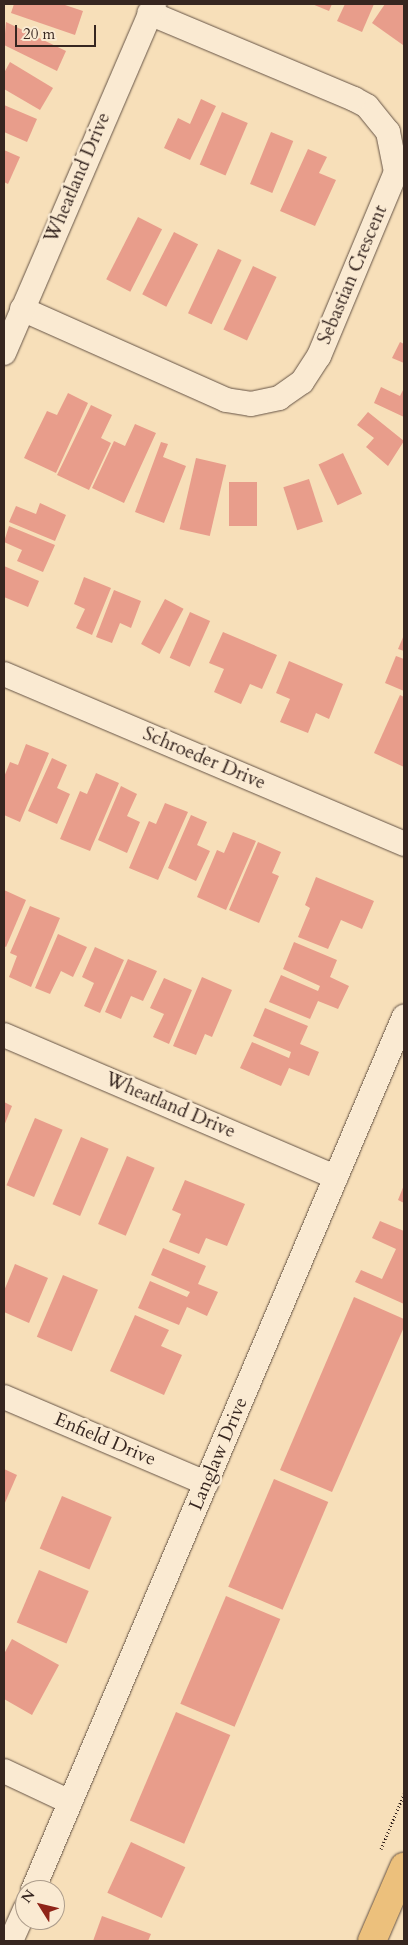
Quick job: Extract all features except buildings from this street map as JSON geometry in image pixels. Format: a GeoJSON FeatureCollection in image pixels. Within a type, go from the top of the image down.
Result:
{"type":"FeatureCollection","features":[{"type":"Feature","properties":{"kind":"main road"},"geometry":{"type":"LineString","coordinates":[[372,1941],[404,1867]]}},
{"type":"Feature","properties":{"kind":"street","name":"Sebastian Crescent"},"geometry":{"type":"LineString","coordinates":[[22,309],[226,400],[252,404],[279,398],[302,382],[319,356],[396,172],[388,132],[367,106],[354,99],[152,9]]}},
{"type":"Feature","properties":{"kind":"street","name":"Wheatland Drive"},"geometry":{"type":"LineString","coordinates":[[4,353],[152,9]]}},
{"type":"Feature","properties":{"kind":"street","name":"Schroeder Drive"},"geometry":{"type":"LineString","coordinates":[[4,674],[404,844]]}},
{"type":"Feature","properties":{"kind":"street","name":"Langlaw Drive"},"geometry":{"type":"LineString","coordinates":[[37,1880],[404,1017]]}},
{"type":"Feature","properties":{"kind":"street","name":"Wheatland Drive"},"geometry":{"type":"LineString","coordinates":[[4,1035],[336,1176]]}},
{"type":"Feature","properties":{"kind":"street","name":"Enfield Drive"},"geometry":{"type":"LineString","coordinates":[[4,1397],[206,1483]]}},
{"type":"Feature","properties":{"kind":"street"},"geometry":{"type":"LineString","coordinates":[[4,1771],[70,1802]]}}]}
